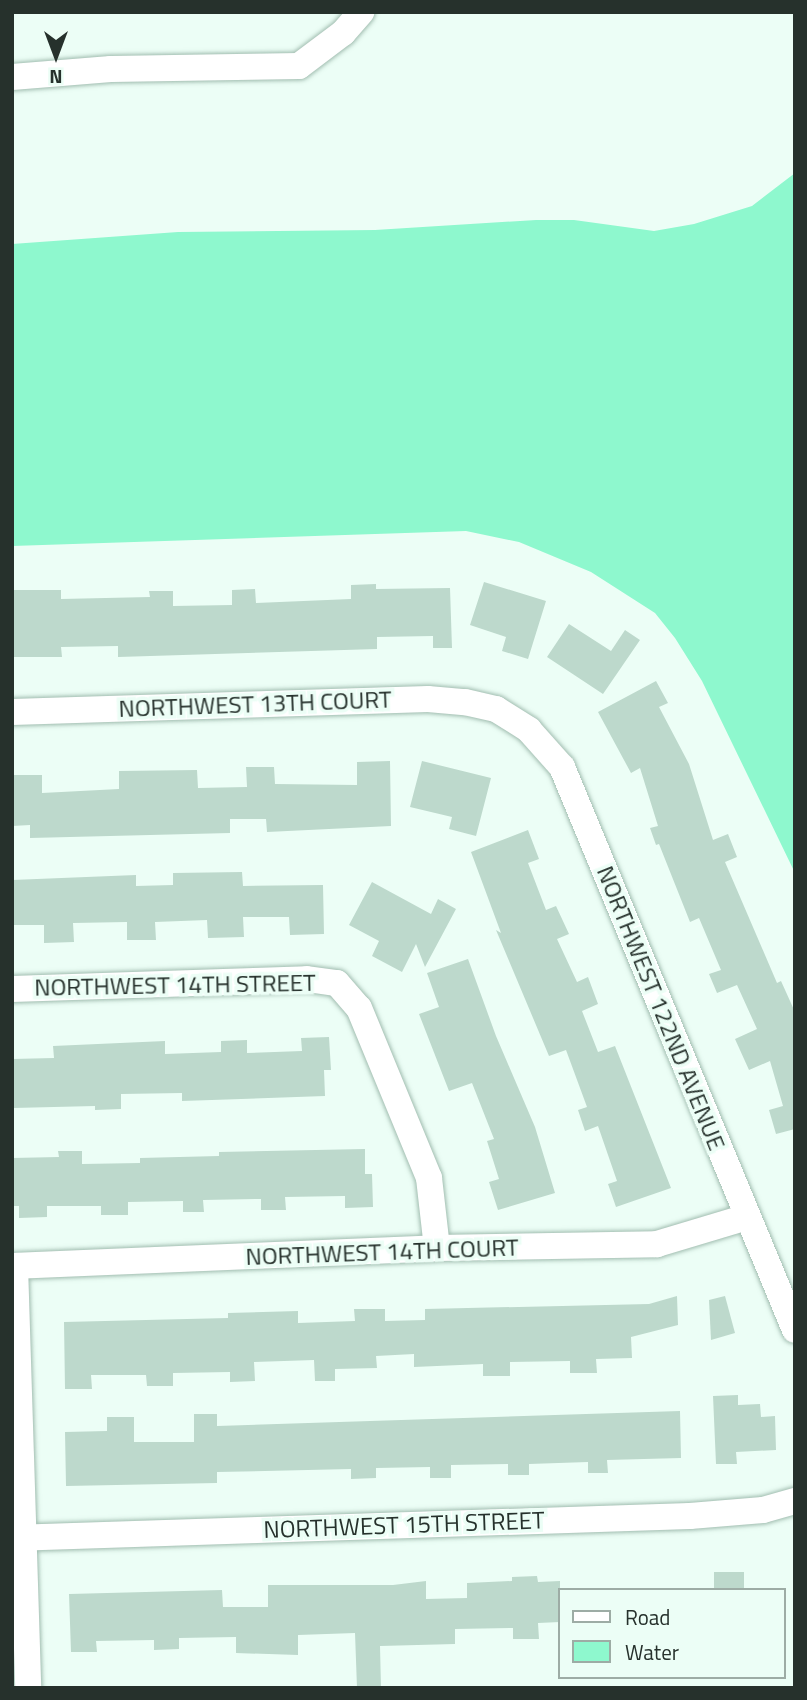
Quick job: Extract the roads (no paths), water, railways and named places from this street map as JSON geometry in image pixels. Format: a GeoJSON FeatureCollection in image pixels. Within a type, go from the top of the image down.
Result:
{"type":"FeatureCollection","features":[{"type":"Feature","properties":{"kind":"street"},"geometry":{"type":"LineString","coordinates":[[12,77],[111,69],[299,66],[343,33],[361,12]]}},
{"type":"Feature","properties":{"kind":"street","name":"NORTHWEST 13TH COURT"},"geometry":{"type":"LineString","coordinates":[[12,712],[428,699],[465,702],[496,709]]}},
{"type":"Feature","properties":{"kind":"street","name":"NORTHWEST 122ND AVENUE"},"geometry":{"type":"LineString","coordinates":[[496,709],[529,730],[562,767],[795,1330]]}},
{"type":"Feature","properties":{"kind":"street","name":"NORTHWEST 14TH STREET"},"geometry":{"type":"LineString","coordinates":[[12,989],[307,979],[337,983],[359,1008],[429,1178],[438,1248]]}},
{"type":"Feature","properties":{"kind":"street","name":"NORTHWEST 14TH COURT"},"geometry":{"type":"LineString","coordinates":[[13,1266],[438,1248],[657,1244],[747,1217]]}},
{"type":"Feature","properties":{"kind":"street"},"geometry":{"type":"LineString","coordinates":[[13,1266],[17,1538],[29,1688]]}},
{"type":"Feature","properties":{"kind":"street","name":"NORTHWEST 15TH STREET"},"geometry":{"type":"LineString","coordinates":[[17,1538],[690,1516],[763,1510],[795,1501]]}},
{"type":"Feature","properties":{"kind":"water"},"geometry":{"type":"Polygon","coordinates":[[[795,173],[795,873],[702,681],[675,638],[655,613],[591,572],[519,542],[466,531],[12,546],[12,244],[178,232],[375,230],[536,220],[574,220],[654,231],[694,224],[752,206],[795,173]]]}}]}
